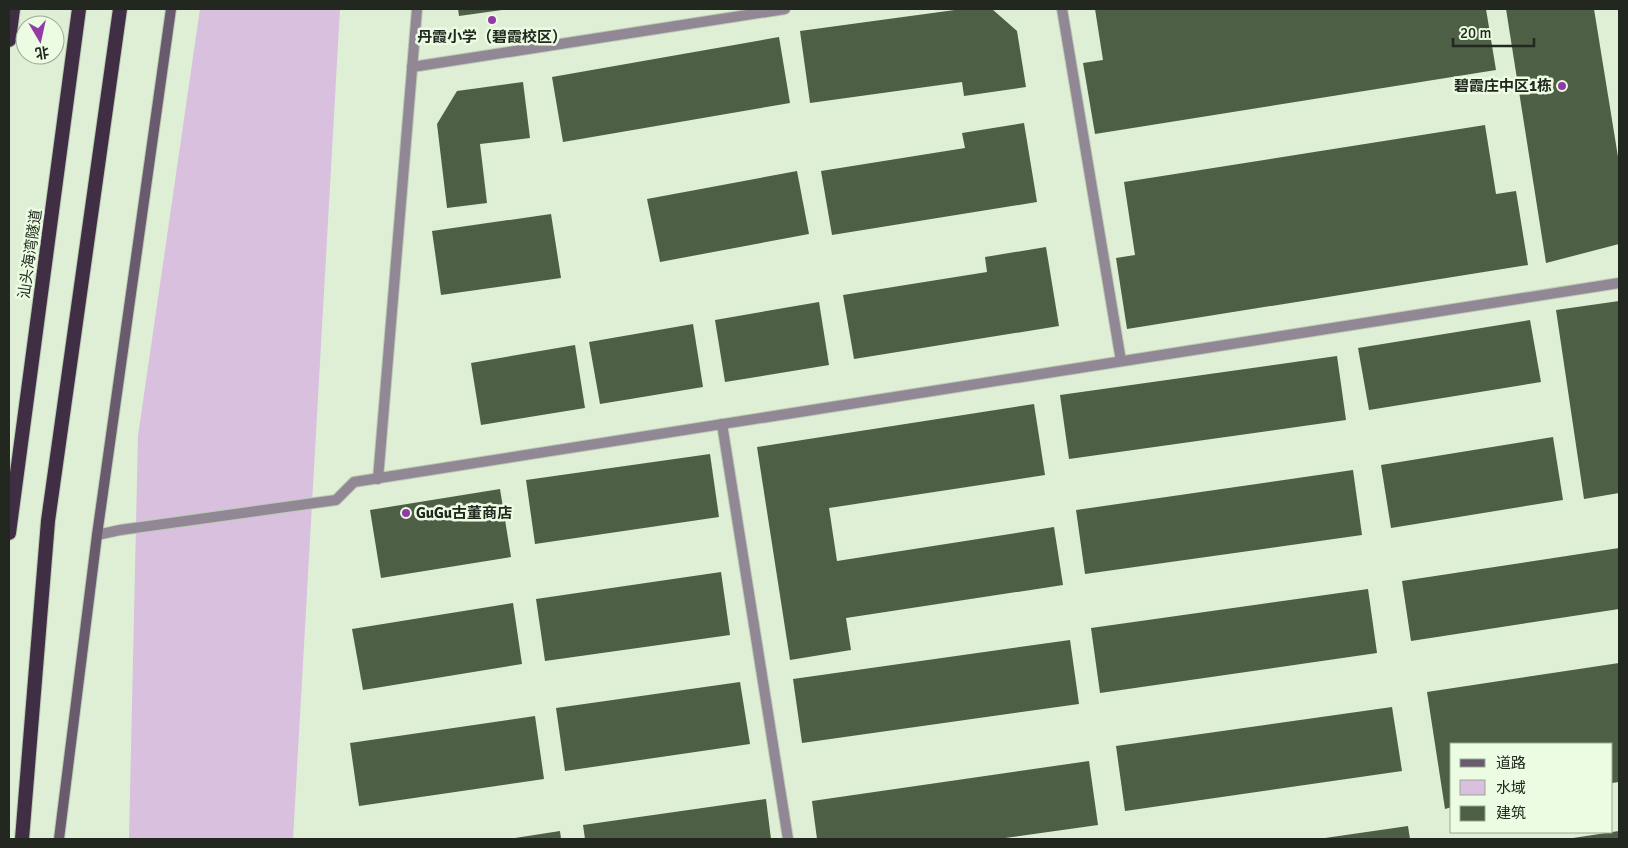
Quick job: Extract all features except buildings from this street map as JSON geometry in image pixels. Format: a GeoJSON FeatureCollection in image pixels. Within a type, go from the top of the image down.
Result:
{"type":"FeatureCollection","features":[{"type":"Feature","properties":{"kind":"highway"},"geometry":{"type":"LineString","coordinates":[[9,40],[13,9]]}},
{"type":"Feature","properties":{"kind":"highway","name":"汕头海湾隧道"},"geometry":{"type":"LineString","coordinates":[[9,533],[79,9]]}},
{"type":"Feature","properties":{"kind":"highway"},"geometry":{"type":"LineString","coordinates":[[22,839],[48,521],[120,9]]}},
{"type":"Feature","properties":{"kind":"main road"},"geometry":{"type":"LineString","coordinates":[[59,839],[97,535],[171,9]]}},
{"type":"Feature","properties":{"kind":"street"},"geometry":{"type":"LineString","coordinates":[[378,479],[417,9]]}},
{"type":"Feature","properties":{"kind":"street"},"geometry":{"type":"LineString","coordinates":[[412,67],[785,9]]}},
{"type":"Feature","properties":{"kind":"street"},"geometry":{"type":"LineString","coordinates":[[1062,9],[1121,362]]}},
{"type":"Feature","properties":{"kind":"street"},"geometry":{"type":"LineString","coordinates":[[97,535],[120,530],[336,500],[354,482],[1619,283]]}},
{"type":"Feature","properties":{"kind":"street"},"geometry":{"type":"LineString","coordinates":[[722,424],[788,839]]}},
{"type":"Feature","properties":{"kind":"water"},"geometry":{"type":"Polygon","coordinates":[[[200,9],[340,9],[293,839],[129,839],[138,436],[200,9]]]}},
{"type":"Feature","properties":{"kind":"place","name":"丹霞小学（碧霞校区）"},"geometry":{"type":"Point","coordinates":[492,20]}},
{"type":"Feature","properties":{"kind":"place","name":"碧霞庄中区1栋"},"geometry":{"type":"Point","coordinates":[1562,86]}},
{"type":"Feature","properties":{"kind":"place","name":"GuGu古董商店"},"geometry":{"type":"Point","coordinates":[406,513]}}]}
